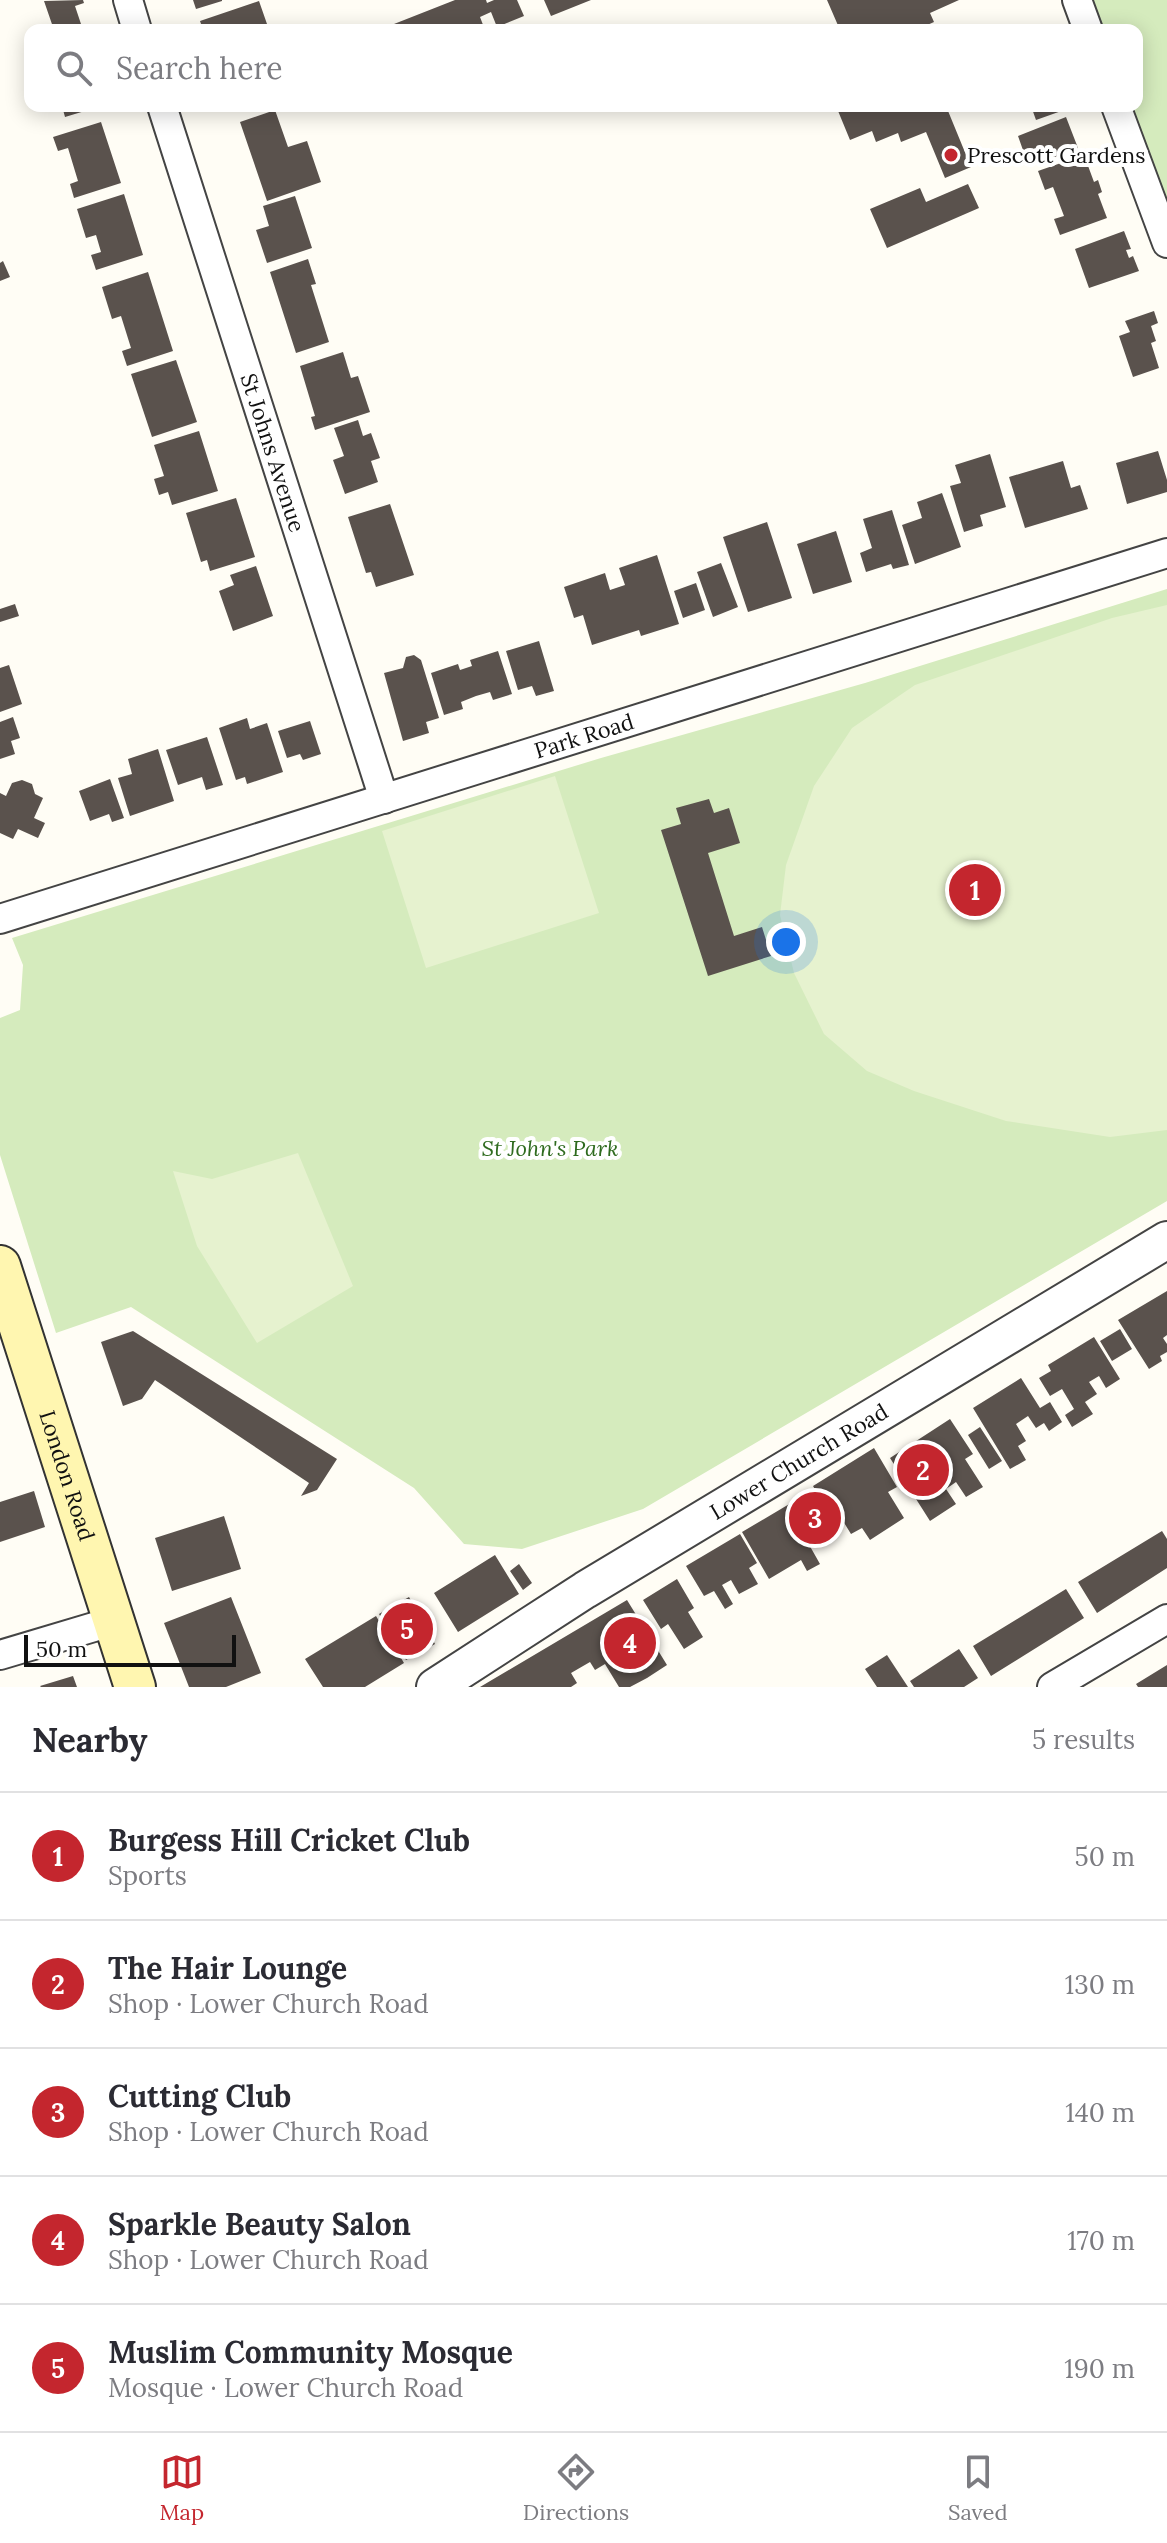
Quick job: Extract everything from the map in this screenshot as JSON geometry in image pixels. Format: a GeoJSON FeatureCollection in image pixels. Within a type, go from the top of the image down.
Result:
{"type":"FeatureCollection","features":[{"type":"Feature","properties":{"kind":"main road","name":"London Road"},"geometry":{"type":"LineString","coordinates":[[0,1266],[135,1687]]}},
{"type":"Feature","properties":{"kind":"street"},"geometry":{"type":"LineString","coordinates":[[128,0],[135,24]]}},
{"type":"Feature","properties":{"kind":"street"},"geometry":{"type":"LineString","coordinates":[[1077,0],[1086,24]]}},
{"type":"Feature","properties":{"kind":"street","name":"St Johns Avenue"},"geometry":{"type":"LineString","coordinates":[[164,112],[384,799]]}},
{"type":"Feature","properties":{"kind":"street"},"geometry":{"type":"LineString","coordinates":[[1118,112],[1167,243]]}},
{"type":"Feature","properties":{"kind":"street","name":"Park Road"},"geometry":{"type":"LineString","coordinates":[[0,918],[1167,553]]}},
{"type":"Feature","properties":{"kind":"street","name":"Lower Church Road"},"geometry":{"type":"LineString","coordinates":[[435,1687],[636,1560],[1167,1240]]}},
{"type":"Feature","properties":{"kind":"street"},"geometry":{"type":"LineString","coordinates":[[1052,1687],[1167,1619]]}},
{"type":"Feature","properties":{"kind":"street"},"geometry":{"type":"LineString","coordinates":[[0,1655],[114,1621]]}},
{"type":"Feature","properties":{"kind":"green space"},"geometry":{"type":"Polygon","coordinates":[[[1093,0],[1167,0],[1167,202],[1134,112],[1143,112],[1143,24],[1102,24],[1093,0]]]}},
{"type":"Feature","properties":{"kind":"green space","name":"St John's Park"},"geometry":{"type":"Polygon","coordinates":[[[1167,589],[1167,1201],[643,1509],[522,1549],[464,1544],[414,1488],[131,1307],[56,1333],[0,1155],[0,1018],[20,1010],[23,965],[12,938],[601,758],[865,683],[1167,589]]]}},
{"type":"Feature","properties":{"kind":"green space"},"geometry":{"type":"Polygon","coordinates":[[[1167,605],[1167,1130],[1110,1137],[1006,1121],[914,1091],[867,1071],[824,1034],[794,973],[780,915],[786,865],[814,786],[852,728],[915,685],[1112,618],[1167,605]]]}},
{"type":"Feature","properties":{"kind":"green space"},"geometry":{"type":"Polygon","coordinates":[[[555,776],[599,913],[426,968],[382,831],[555,776]]]}},
{"type":"Feature","properties":{"kind":"green space"},"geometry":{"type":"Polygon","coordinates":[[[298,1153],[353,1286],[257,1343],[197,1246],[173,1171],[212,1179],[298,1153]]]}},
{"type":"Feature","properties":{"kind":"building"},"geometry":{"type":"Polygon","coordinates":[[[83,0],[84,3],[75,6],[81,24],[52,24],[44,1],[83,0]]]}},
{"type":"Feature","properties":{"kind":"building"},"geometry":{"type":"Polygon","coordinates":[[[193,0],[222,0],[222,1],[196,9],[193,0]]]}},
{"type":"Feature","properties":{"kind":"building"},"geometry":{"type":"Polygon","coordinates":[[[455,0],[486,0],[487,3],[517,0],[524,16],[504,24],[496,24],[491,12],[480,17],[483,24],[394,24],[455,0]]]}},
{"type":"Feature","properties":{"kind":"building"},"geometry":{"type":"Polygon","coordinates":[[[544,0],[591,0],[551,16],[544,0]]]}},
{"type":"Feature","properties":{"kind":"building"},"geometry":{"type":"Polygon","coordinates":[[[827,0],[959,0],[930,13],[934,22],[930,24],[837,24],[827,0]]]}},
{"type":"Feature","properties":{"kind":"building"},"geometry":{"type":"Polygon","coordinates":[[[259,1],[267,24],[201,24],[200,21],[259,1]]]}},
{"type":"Feature","properties":{"kind":"building"},"geometry":{"type":"Polygon","coordinates":[[[64,112],[82,112],[65,117],[64,112]]]}},
{"type":"Feature","properties":{"kind":"building"},"geometry":{"type":"Polygon","coordinates":[[[276,112],[288,147],[307,141],[321,182],[267,201],[240,122],[276,112]]]}},
{"type":"Feature","properties":{"kind":"building","name":"Prescott Gardens"},"geometry":{"type":"Polygon","coordinates":[[[838,112],[948,112],[971,167],[945,178],[926,132],[901,142],[898,133],[876,142],[872,131],[850,140],[838,112]]]}},
{"type":"Feature","properties":{"kind":"building"},"geometry":{"type":"Polygon","coordinates":[[[1033,112],[1059,112],[1036,120],[1033,112]]]}},
{"type":"Feature","properties":{"kind":"building"},"geometry":{"type":"Polygon","coordinates":[[[1066,117],[1078,148],[1040,163],[1034,149],[1024,153],[1018,136],[1066,117]]]}},
{"type":"Feature","properties":{"kind":"building"},"geometry":{"type":"Polygon","coordinates":[[[101,122],[121,183],[74,198],[70,184],[78,181],[68,148],[58,151],[53,137],[101,122]]]}},
{"type":"Feature","properties":{"kind":"building"},"geometry":{"type":"Polygon","coordinates":[[[1084,155],[1094,182],[1098,180],[1102,192],[1098,194],[1107,218],[1060,235],[1054,219],[1064,216],[1053,187],[1045,190],[1038,171],[1084,155]]]}},
{"type":"Feature","properties":{"kind":"building","name":"Prescott Gardens"},"geometry":{"type":"Polygon","coordinates":[[[968,184],[979,208],[887,248],[870,209],[920,188],[926,202],[968,184]]]}},
{"type":"Feature","properties":{"kind":"building"},"geometry":{"type":"Polygon","coordinates":[[[124,194],[143,255],[96,270],[91,255],[101,252],[96,235],[86,238],[77,209],[124,194]]]}},
{"type":"Feature","properties":{"kind":"building"},"geometry":{"type":"Polygon","coordinates":[[[295,196],[312,248],[267,263],[256,230],[269,226],[263,206],[295,196]]]}},
{"type":"Feature","properties":{"kind":"building"},"geometry":{"type":"Polygon","coordinates":[[[1124,231],[1131,249],[1126,250],[1129,258],[1133,256],[1139,271],[1089,288],[1075,249],[1124,231]]]}},
{"type":"Feature","properties":{"kind":"building"},"geometry":{"type":"Polygon","coordinates":[[[308,259],[316,284],[311,285],[329,342],[296,353],[270,272],[308,259]]]}},
{"type":"Feature","properties":{"kind":"building"},"geometry":{"type":"Polygon","coordinates":[[[3,261],[10,277],[0,281],[0,263],[3,261]]]}},
{"type":"Feature","properties":{"kind":"building"},"geometry":{"type":"Polygon","coordinates":[[[148,272],[173,351],[127,366],[122,351],[131,348],[121,316],[112,319],[102,287],[148,272]]]}},
{"type":"Feature","properties":{"kind":"building"},"geometry":{"type":"Polygon","coordinates":[[[1154,311],[1158,323],[1151,326],[1156,341],[1151,343],[1159,368],[1133,377],[1119,336],[1130,332],[1125,321],[1154,311]]]}},
{"type":"Feature","properties":{"kind":"building"},"geometry":{"type":"Polygon","coordinates":[[[343,352],[351,378],[358,376],[370,412],[315,430],[311,417],[315,416],[300,366],[343,352]]]}},
{"type":"Feature","properties":{"kind":"building"},"geometry":{"type":"Polygon","coordinates":[[[176,360],[197,422],[152,437],[131,374],[176,360]]]}},
{"type":"Feature","properties":{"kind":"building"},"geometry":{"type":"Polygon","coordinates":[[[358,420],[363,436],[371,433],[380,458],[371,461],[378,482],[345,494],[333,460],[344,456],[334,428],[358,420]]]}},
{"type":"Feature","properties":{"kind":"building"},"geometry":{"type":"Polygon","coordinates":[[[199,431],[218,491],[172,505],[168,492],[159,495],[154,479],[164,476],[154,445],[199,431]]]}},
{"type":"Feature","properties":{"kind":"building"},"geometry":{"type":"Polygon","coordinates":[[[1158,451],[1167,480],[1167,492],[1127,504],[1116,463],[1158,451]]]}},
{"type":"Feature","properties":{"kind":"building"},"geometry":{"type":"Polygon","coordinates":[[[990,454],[1006,507],[980,515],[983,526],[964,532],[950,486],[961,483],[955,465],[990,454]]]}},
{"type":"Feature","properties":{"kind":"building"},"geometry":{"type":"Polygon","coordinates":[[[1063,461],[1071,488],[1080,485],[1088,509],[1025,528],[1009,477],[1063,461]]]}},
{"type":"Feature","properties":{"kind":"building"},"geometry":{"type":"Polygon","coordinates":[[[942,493],[961,547],[915,564],[902,525],[922,518],[917,502],[942,493]]]}},
{"type":"Feature","properties":{"kind":"building"},"geometry":{"type":"Polygon","coordinates":[[[236,498],[255,557],[210,571],[207,560],[201,562],[186,513],[236,498]]]}},
{"type":"Feature","properties":{"kind":"building"},"geometry":{"type":"Polygon","coordinates":[[[390,504],[414,575],[376,587],[371,572],[366,573],[348,517],[390,504]]]}},
{"type":"Feature","properties":{"kind":"building"},"geometry":{"type":"Polygon","coordinates":[[[892,510],[909,565],[893,569],[891,564],[866,572],[860,553],[872,548],[863,519],[892,510]]]}},
{"type":"Feature","properties":{"kind":"building"},"geometry":{"type":"Polygon","coordinates":[[[767,522],[792,598],[748,612],[723,537],[767,522]]]}},
{"type":"Feature","properties":{"kind":"building"},"geometry":{"type":"Polygon","coordinates":[[[836,531],[852,582],[813,594],[797,544],[836,531]]]}},
{"type":"Feature","properties":{"kind":"building"},"geometry":{"type":"Polygon","coordinates":[[[657,555],[679,624],[641,636],[639,630],[592,645],[583,615],[574,618],[564,587],[605,573],[610,590],[625,585],[619,568],[657,555]]]}},
{"type":"Feature","properties":{"kind":"building"},"geometry":{"type":"Polygon","coordinates":[[[721,563],[738,607],[713,617],[697,572],[721,563]]]}},
{"type":"Feature","properties":{"kind":"building"},"geometry":{"type":"Polygon","coordinates":[[[256,566],[273,616],[233,631],[219,591],[234,585],[230,575],[256,566]]]}},
{"type":"Feature","properties":{"kind":"building"},"geometry":{"type":"Polygon","coordinates":[[[696,583],[705,610],[683,618],[674,591],[696,583]]]}},
{"type":"Feature","properties":{"kind":"building"},"geometry":{"type":"Polygon","coordinates":[[[15,604],[19,616],[0,622],[0,609],[15,604]]]}},
{"type":"Feature","properties":{"kind":"building"},"geometry":{"type":"Polygon","coordinates":[[[539,641],[554,691],[536,696],[532,686],[518,690],[506,651],[539,641]]]}},
{"type":"Feature","properties":{"kind":"building"},"geometry":{"type":"Polygon","coordinates":[[[498,651],[512,694],[493,700],[490,692],[476,696],[461,702],[463,709],[444,715],[431,673],[458,664],[460,670],[472,666],[470,660],[498,651]]]}},
{"type":"Feature","properties":{"kind":"building"},"geometry":{"type":"Polygon","coordinates":[[[414,655],[421,660],[439,718],[426,722],[429,733],[403,741],[384,673],[403,668],[406,657],[414,655]]]}},
{"type":"Feature","properties":{"kind":"building"},"geometry":{"type":"Polygon","coordinates":[[[9,665],[22,704],[0,712],[0,668],[9,665]]]}},
{"type":"Feature","properties":{"kind":"building"},"geometry":{"type":"Polygon","coordinates":[[[13,717],[20,738],[11,741],[15,754],[0,759],[0,722],[13,717]]]}},
{"type":"Feature","properties":{"kind":"building"},"geometry":{"type":"Polygon","coordinates":[[[247,718],[250,729],[267,723],[283,772],[247,784],[245,777],[236,780],[219,728],[247,718]]]}},
{"type":"Feature","properties":{"kind":"building"},"geometry":{"type":"Polygon","coordinates":[[[310,721],[321,754],[303,760],[300,754],[287,758],[278,731],[310,721]]]}},
{"type":"Feature","properties":{"kind":"building"},"geometry":{"type":"Polygon","coordinates":[[[207,737],[223,785],[206,790],[202,777],[178,785],[166,750],[207,737]]]}},
{"type":"Feature","properties":{"kind":"building"},"geometry":{"type":"Polygon","coordinates":[[[158,749],[174,801],[130,816],[118,778],[132,774],[128,759],[158,749]]]}},
{"type":"Feature","properties":{"kind":"building"},"geometry":{"type":"Polygon","coordinates":[[[110,779],[124,818],[112,822],[109,814],[90,821],[79,791],[110,779]]]}},
{"type":"Feature","properties":{"kind":"building"},"geometry":{"type":"Polygon","coordinates":[[[22,780],[32,784],[35,794],[43,798],[34,818],[45,823],[38,838],[18,829],[13,839],[0,833],[0,793],[6,796],[12,783],[22,780]]]}},
{"type":"Feature","properties":{"kind":"building"},"geometry":{"type":"Polygon","coordinates":[[[709,799],[714,813],[729,808],[740,843],[708,853],[734,936],[762,927],[771,956],[708,976],[661,830],[681,824],[676,808],[709,799]]]}},
{"type":"Feature","properties":{"kind":"building"},"geometry":{"type":"Polygon","coordinates":[[[1167,1291],[1167,1335],[1163,1338],[1167,1352],[1160,1356],[1162,1361],[1149,1369],[1118,1320],[1167,1291]]]}},
{"type":"Feature","properties":{"kind":"building"},"geometry":{"type":"Polygon","coordinates":[[[1120,1329],[1132,1349],[1112,1361],[1100,1341],[1120,1329]]]}},
{"type":"Feature","properties":{"kind":"building"},"geometry":{"type":"Polygon","coordinates":[[[133,1331],[337,1459],[317,1490],[301,1496],[309,1483],[155,1380],[142,1399],[123,1406],[101,1342],[133,1331]]]}},
{"type":"Feature","properties":{"kind":"building"},"geometry":{"type":"Polygon","coordinates":[[[1094,1337],[1120,1379],[1106,1388],[1099,1376],[1089,1382],[1097,1394],[1085,1402],[1093,1414],[1072,1427],[1065,1415],[1074,1409],[1062,1389],[1050,1396],[1039,1378],[1051,1371],[1048,1365],[1094,1337]]]}},
{"type":"Feature","properties":{"kind":"building"},"geometry":{"type":"Polygon","coordinates":[[[1021,1378],[1040,1408],[1050,1402],[1062,1422],[1049,1431],[1044,1423],[1036,1428],[1028,1416],[1016,1424],[1026,1441],[1018,1446],[1026,1460],[1010,1469],[973,1408],[1021,1378]]]}},
{"type":"Feature","properties":{"kind":"building"},"geometry":{"type":"Polygon","coordinates":[[[950,1419],[973,1454],[965,1459],[983,1487],[966,1497],[956,1482],[946,1489],[956,1504],[930,1521],[890,1458],[950,1419]]]}},
{"type":"Feature","properties":{"kind":"building"},"geometry":{"type":"Polygon","coordinates":[[[980,1427],[1002,1461],[989,1469],[968,1435],[980,1427]]]}},
{"type":"Feature","properties":{"kind":"building"},"geometry":{"type":"Polygon","coordinates":[[[874,1448],[897,1487],[888,1492],[904,1518],[870,1540],[862,1528],[851,1534],[843,1521],[836,1525],[813,1486],[874,1448]]]}},
{"type":"Feature","properties":{"kind":"building"},"geometry":{"type":"Polygon","coordinates":[[[806,1490],[828,1527],[816,1535],[812,1528],[809,1530],[813,1538],[807,1541],[820,1564],[807,1571],[801,1560],[769,1579],[742,1532],[791,1503],[796,1512],[801,1510],[794,1497],[806,1490]]]}},
{"type":"Feature","properties":{"kind":"building"},"geometry":{"type":"Polygon","coordinates":[[[34,1491],[45,1527],[0,1542],[0,1502],[34,1491]]]}},
{"type":"Feature","properties":{"kind":"building"},"geometry":{"type":"Polygon","coordinates":[[[224,1516],[241,1569],[172,1591],[155,1538],[224,1516]]]}},
{"type":"Feature","properties":{"kind":"building"},"geometry":{"type":"Polygon","coordinates":[[[1162,1531],[1167,1539],[1167,1568],[1097,1613],[1078,1582],[1162,1531]]]}},
{"type":"Feature","properties":{"kind":"building"},"geometry":{"type":"Polygon","coordinates":[[[740,1534],[757,1563],[749,1568],[758,1584],[739,1594],[731,1580],[722,1585],[733,1604],[725,1609],[714,1591],[704,1596],[686,1566],[740,1534]]]}},
{"type":"Feature","properties":{"kind":"building"},"geometry":{"type":"Polygon","coordinates":[[[495,1555],[519,1594],[458,1632],[434,1593],[495,1555]]]}},
{"type":"Feature","properties":{"kind":"building"},"geometry":{"type":"Polygon","coordinates":[[[519,1564],[532,1583],[523,1590],[510,1571],[519,1564]]]}},
{"type":"Feature","properties":{"kind":"building"},"geometry":{"type":"Polygon","coordinates":[[[677,1579],[694,1608],[688,1612],[703,1637],[684,1649],[668,1624],[661,1629],[643,1600],[677,1579]]]}},
{"type":"Feature","properties":{"kind":"building"},"geometry":{"type":"Polygon","coordinates":[[[1066,1589],[1084,1618],[991,1676],[973,1646],[1066,1589]]]}},
{"type":"Feature","properties":{"kind":"building"},"geometry":{"type":"Polygon","coordinates":[[[231,1597],[261,1673],[226,1687],[189,1687],[164,1623],[231,1597]]]}},
{"type":"Feature","properties":{"kind":"building"},"geometry":{"type":"Polygon","coordinates":[[[409,1597],[435,1644],[406,1660],[379,1614],[409,1597]]]}},
{"type":"Feature","properties":{"kind":"building"},"geometry":{"type":"Polygon","coordinates":[[[627,1600],[667,1665],[647,1678],[630,1687],[619,1687],[605,1664],[595,1670],[590,1662],[571,1673],[577,1683],[571,1687],[480,1687],[627,1600]]]}},
{"type":"Feature","properties":{"kind":"building"},"geometry":{"type":"Polygon","coordinates":[[[376,1616],[404,1663],[365,1687],[323,1687],[305,1659],[376,1616]]]}},
{"type":"Feature","properties":{"kind":"building"},"geometry":{"type":"Polygon","coordinates":[[[959,1649],[978,1678],[964,1687],[914,1687],[910,1681],[959,1649]]]}},
{"type":"Feature","properties":{"kind":"building"},"geometry":{"type":"Polygon","coordinates":[[[887,1655],[908,1687],[877,1687],[865,1669],[887,1655]]]}},
{"type":"Feature","properties":{"kind":"building"},"geometry":{"type":"Polygon","coordinates":[[[1167,1665],[1167,1687],[1138,1687],[1136,1684],[1167,1665]]]}},
{"type":"Feature","properties":{"kind":"building"},"geometry":{"type":"Polygon","coordinates":[[[73,1676],[77,1687],[40,1686],[73,1676]]]}},
{"type":"Feature","properties":{"kind":"place","name":"Prescott Gardens"},"geometry":{"type":"Point","coordinates":[951,155]}},
{"type":"Feature","properties":{"kind":"place","name":"Burgess Hill Cricket Club"},"geometry":{"type":"Point","coordinates":[975,890]}},
{"type":"Feature","properties":{"kind":"place","name":"The Hair Lounge"},"geometry":{"type":"Point","coordinates":[923,1470]}},
{"type":"Feature","properties":{"kind":"place","name":"Cutting Club"},"geometry":{"type":"Point","coordinates":[815,1518]}},
{"type":"Feature","properties":{"kind":"place","name":"Muslim Community Mosque"},"geometry":{"type":"Point","coordinates":[407,1629]}},
{"type":"Feature","properties":{"kind":"place","name":"Sparkle Beauty Salon"},"geometry":{"type":"Point","coordinates":[630,1643]}}]}
